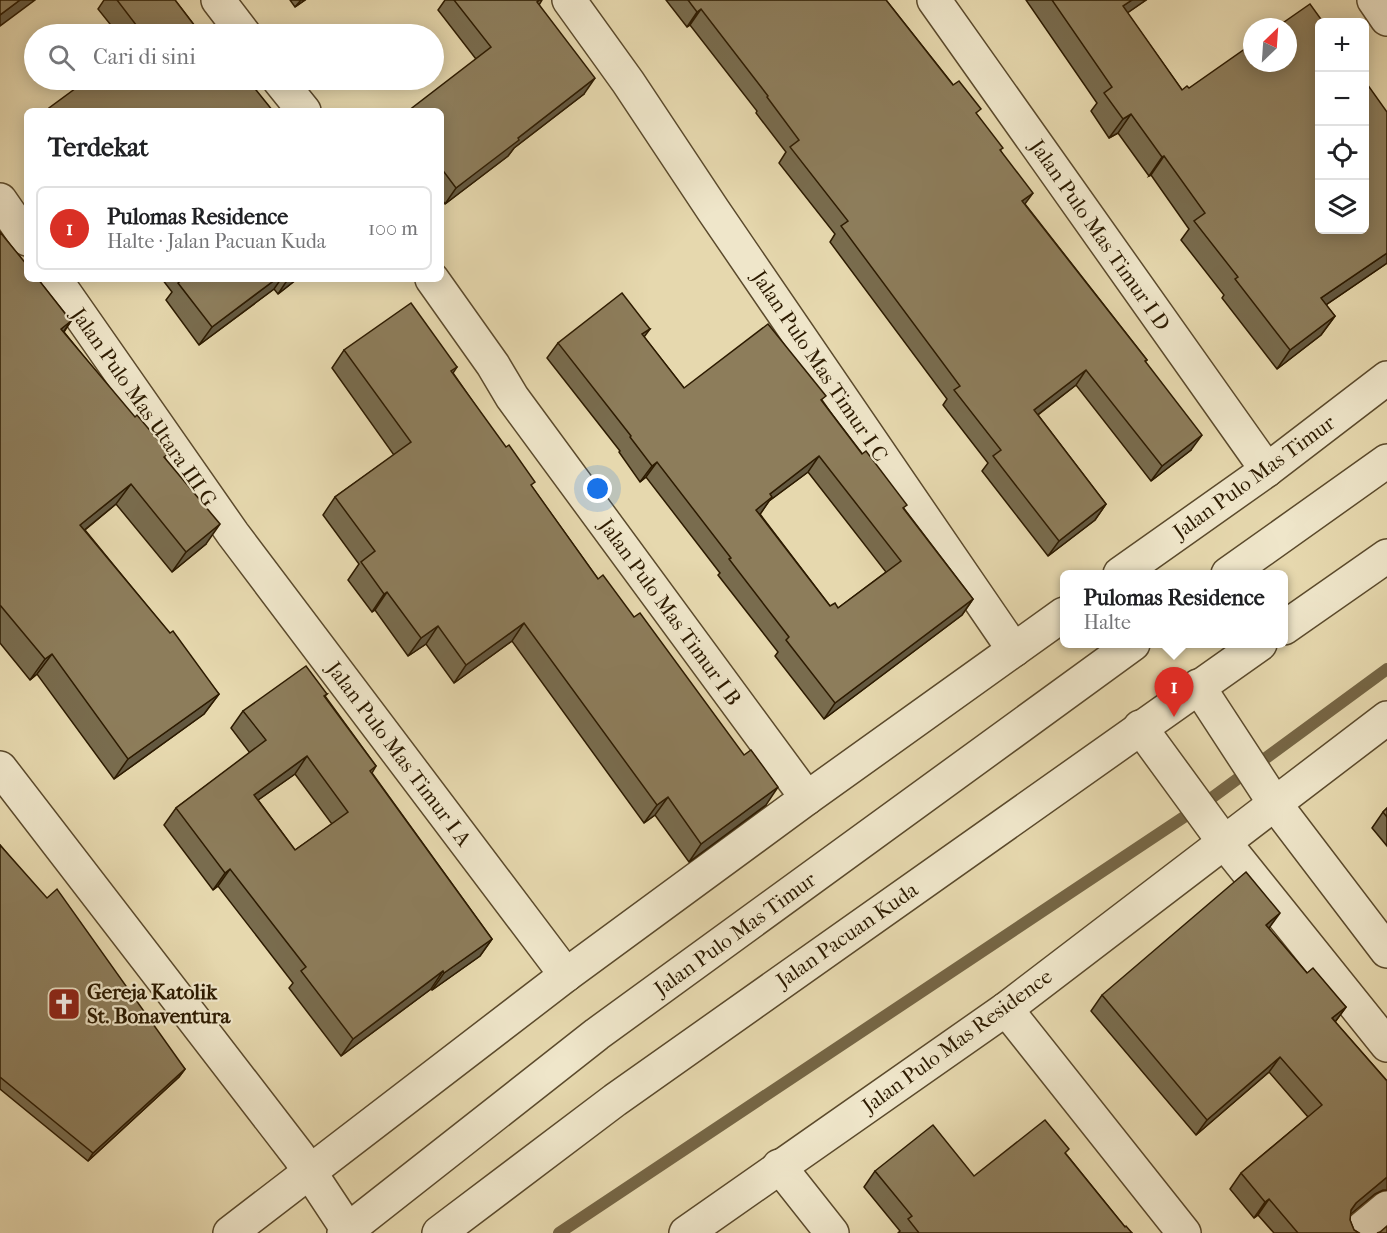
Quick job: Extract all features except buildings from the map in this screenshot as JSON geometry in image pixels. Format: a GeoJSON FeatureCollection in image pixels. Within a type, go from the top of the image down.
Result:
{"type":"FeatureCollection","features":[{"type":"Feature","properties":{"kind":"street"},"geometry":{"type":"LineString","coordinates":[[218,0],[236,24]]}},
{"type":"Feature","properties":{"kind":"street","name":"Jalan Pulo Mas Timur I C"},"geometry":{"type":"LineString","coordinates":[[569,0],[628,82],[1014,650]]}},
{"type":"Feature","properties":{"kind":"street","name":"Jalan Pulo Mas Timur I D"},"geometry":{"type":"LineString","coordinates":[[934,0],[1267,470]]}},
{"type":"Feature","properties":{"kind":"street"},"geometry":{"type":"LineString","coordinates":[[1374,0],[1387,19]]}},
{"type":"Feature","properties":{"kind":"street"},"geometry":{"type":"LineString","coordinates":[[287,90],[302,108]]}},
{"type":"Feature","properties":{"kind":"street"},"geometry":{"type":"LineString","coordinates":[[0,200],[24,235]]}},
{"type":"Feature","properties":{"kind":"street","name":"Jalan Pulo Mas Utara III G"},"geometry":{"type":"LineString","coordinates":[[57,282],[233,534]]}},
{"type":"Feature","properties":{"kind":"street","name":"Jalan Pulo Mas Timur I B"},"geometry":{"type":"LineString","coordinates":[[434,282],[493,365],[512,397],[807,798]]}},
{"type":"Feature","properties":{"kind":"street","name":"Jalan Pulo Mas Timur"},"geometry":{"type":"LineString","coordinates":[[1126,570],[1267,470],[1387,378]]}},
{"type":"Feature","properties":{"kind":"street"},"geometry":{"type":"LineString","coordinates":[[1234,570],[1387,461]]}},
{"type":"Feature","properties":{"kind":"street","name":"Jalan Pulo Mas Timur I A"},"geometry":{"type":"LineString","coordinates":[[233,534],[566,975]]}},
{"type":"Feature","properties":{"kind":"street"},"geometry":{"type":"LineString","coordinates":[[1288,624],[1387,556]]}},
{"type":"Feature","properties":{"kind":"street"},"geometry":{"type":"LineString","coordinates":[[230,1233],[566,975],[807,798],[1060,618]]}},
{"type":"Feature","properties":{"kind":"street","name":"Jalan Pulo Mas Timur"},"geometry":{"type":"LineString","coordinates":[[346,1232],[597,1034],[1128,648]]}},
{"type":"Feature","properties":{"kind":"street","name":"Jalan Pacuan Kuda"},"geometry":{"type":"LineString","coordinates":[[439,1233],[615,1100],[1150,740],[1206,699],[1256,648]]}},
{"type":"Feature","properties":{"kind":"street"},"geometry":{"type":"LineString","coordinates":[[1206,699],[1268,794],[1387,951]]}},
{"type":"Feature","properties":{"kind":"street","name":"Jalan Pulo Mas Residence"},"geometry":{"type":"LineString","coordinates":[[686,1233],[1006,1009],[1218,832],[1268,794],[1387,718]]}},
{"type":"Feature","properties":{"kind":"street"},"geometry":{"type":"LineString","coordinates":[[1150,740],[1218,832],[1387,1045]]}},
{"type":"Feature","properties":{"kind":"street"},"geometry":{"type":"LineString","coordinates":[[0,768],[311,1173],[346,1232]]}},
{"type":"Feature","properties":{"kind":"street"},"geometry":{"type":"LineString","coordinates":[[1006,1009],[1184,1233]]}},
{"type":"Feature","properties":{"kind":"street"},"geometry":{"type":"LineString","coordinates":[[779,1166],[832,1233]]}},
{"type":"Feature","properties":{"kind":"street"},"geometry":{"type":"LineString","coordinates":[[1357,1233],[1387,1208]]}},
{"type":"Feature","properties":{"kind":"waterway"},"geometry":{"type":"LineString","coordinates":[[559,1233],[1202,805],[1387,669]]}},
{"type":"Feature","properties":{"kind":"place","name":"Pulomas Residence"},"geometry":{"type":"Point","coordinates":[1174,717]}},
{"type":"Feature","properties":{"kind":"place","name":"Gereja Katolik St. Bonaventura"},"geometry":{"type":"Point","coordinates":[64,1004]}}]}
